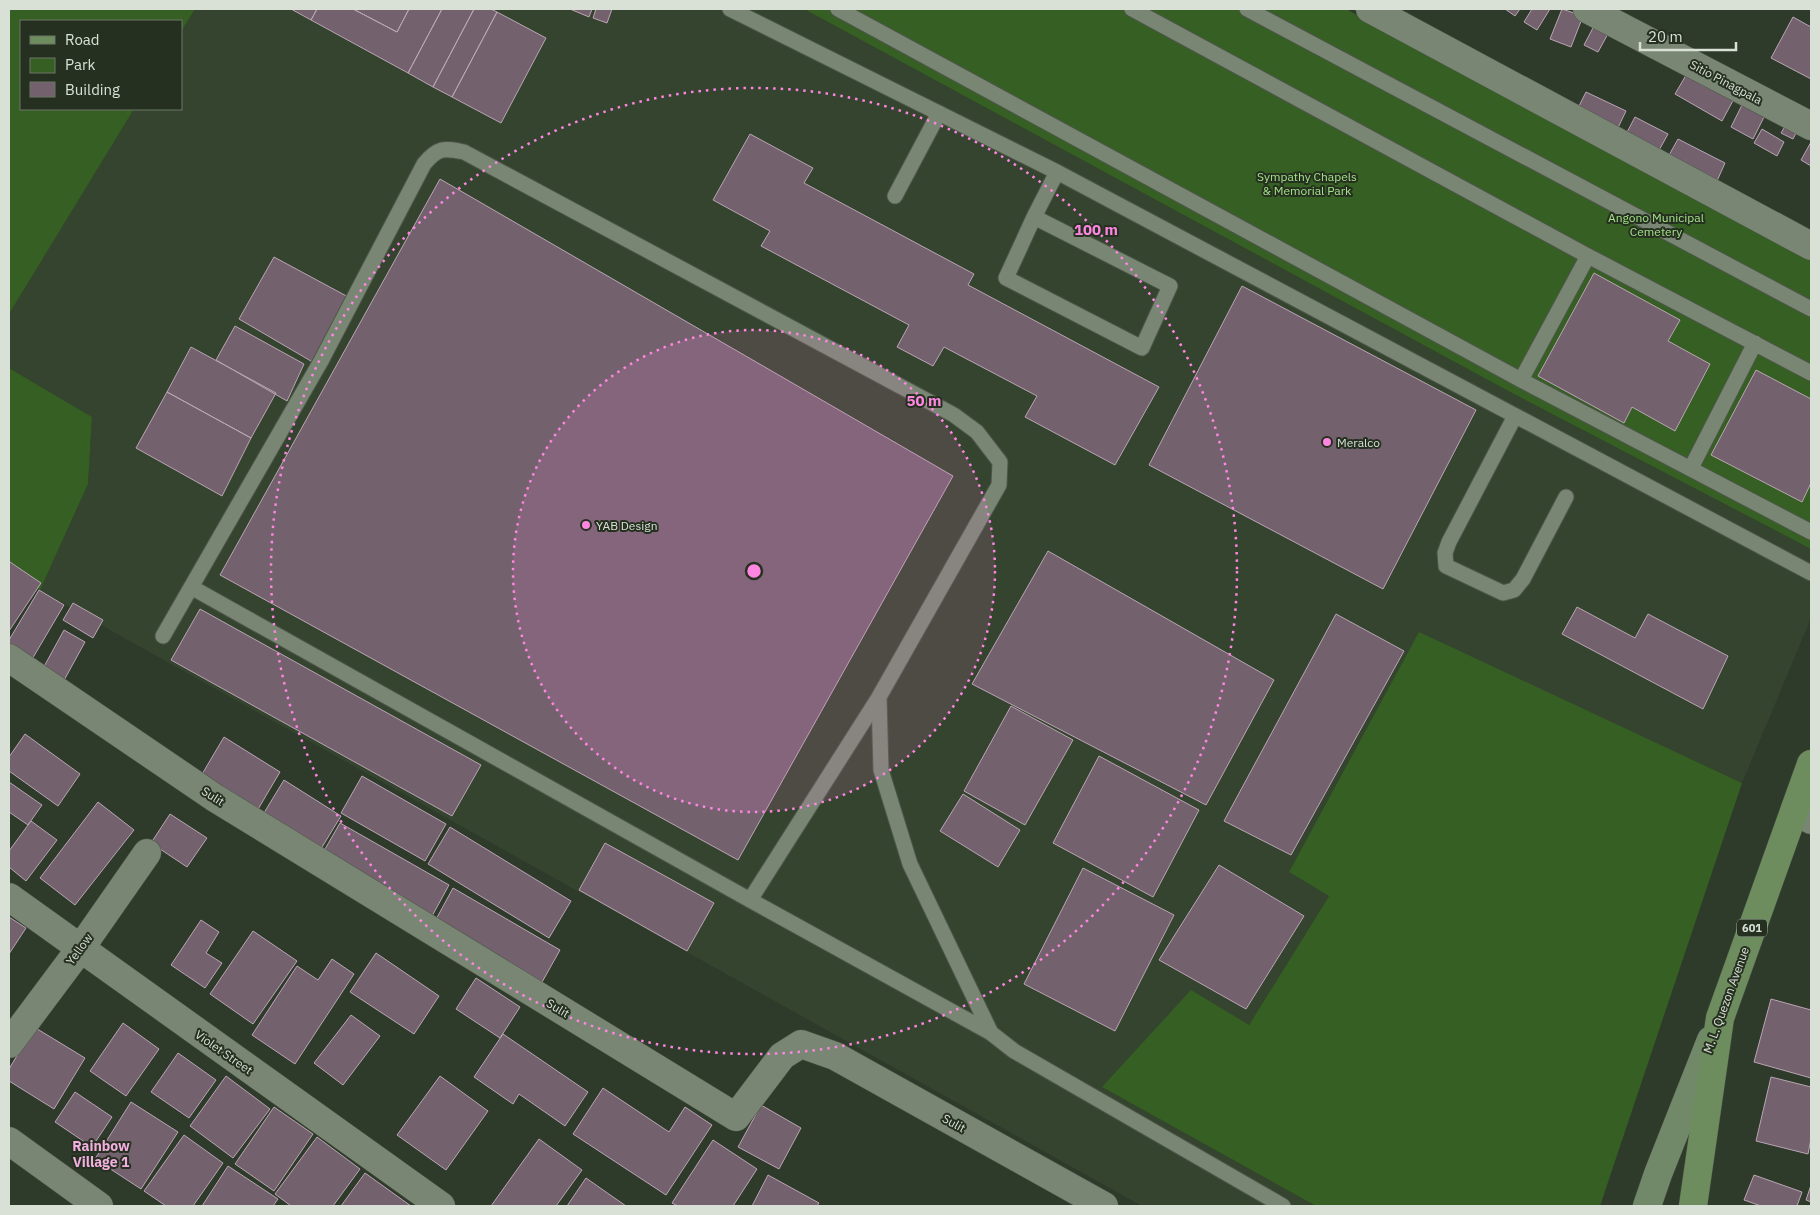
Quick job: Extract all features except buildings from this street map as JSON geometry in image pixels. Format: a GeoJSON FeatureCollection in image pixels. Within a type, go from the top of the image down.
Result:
{"type":"FeatureCollection","features":[{"type":"Feature","properties":{"kind":"main road","name":"M. L. Quezon Avenue"},"geometry":{"type":"LineString","coordinates":[[1647,1206],[1720,1018],[1803,814],[1811,764]]}},
{"type":"Feature","properties":{"kind":"main road"},"geometry":{"type":"LineString","coordinates":[[1693,1206],[1720,1018]]}},
{"type":"Feature","properties":{"kind":"street"},"geometry":{"type":"LineString","coordinates":[[1370,9],[1811,246]]}},
{"type":"Feature","properties":{"kind":"street","name":"Sitio Pinagpala"},"geometry":{"type":"LineString","coordinates":[[1587,9],[1811,126]]}},
{"type":"Feature","properties":{"kind":"street","name":"Sulit"},"geometry":{"type":"LineString","coordinates":[[9,658],[215,798],[736,1117],[782,1056],[801,1044],[835,1056],[1104,1206]]}},
{"type":"Feature","properties":{"kind":"street","name":"Yellow"},"geometry":{"type":"LineString","coordinates":[[9,1044],[80,949],[147,853]]}},
{"type":"Feature","properties":{"kind":"street","name":"Violet Street"},"geometry":{"type":"LineString","coordinates":[[9,897],[441,1206]]}},
{"type":"Feature","properties":{"kind":"street"},"geometry":{"type":"LineString","coordinates":[[9,1141],[99,1206]]}},
{"type":"Feature","properties":{"kind":"lane"},"geometry":{"type":"LineString","coordinates":[[730,9],[1057,172],[1811,573]]}},
{"type":"Feature","properties":{"kind":"lane"},"geometry":{"type":"LineString","coordinates":[[838,9],[1521,380],[1811,532]]}},
{"type":"Feature","properties":{"kind":"lane"},"geometry":{"type":"LineString","coordinates":[[1132,9],[1588,256],[1811,373]]}},
{"type":"Feature","properties":{"kind":"lane"},"geometry":{"type":"LineString","coordinates":[[1247,9],[1811,309]]}},
{"type":"Feature","properties":{"kind":"lane"},"geometry":{"type":"LineString","coordinates":[[895,196],[939,114]]}},
{"type":"Feature","properties":{"kind":"lane"},"geometry":{"type":"LineString","coordinates":[[163,636],[321,360],[417,175],[433,154],[445,148],[464,152],[954,416],[977,432],[1000,462],[999,485],[879,698],[750,900]]}},
{"type":"Feature","properties":{"kind":"lane"},"geometry":{"type":"LineString","coordinates":[[1034,217],[1170,286],[1142,348],[1006,278],[1034,217],[1057,172]]}},
{"type":"Feature","properties":{"kind":"lane"},"geometry":{"type":"LineString","coordinates":[[1521,380],[1588,256]]}},
{"type":"Feature","properties":{"kind":"lane"},"geometry":{"type":"LineString","coordinates":[[1691,468],[1755,343]]}},
{"type":"Feature","properties":{"kind":"lane"},"geometry":{"type":"LineString","coordinates":[[1515,416],[1449,542],[1444,553],[1446,566],[1503,593],[1514,590],[1523,580],[1566,498]]}},
{"type":"Feature","properties":{"kind":"lane"},"geometry":{"type":"LineString","coordinates":[[191,587],[991,1033],[1014,1051],[1283,1206]]}},
{"type":"Feature","properties":{"kind":"lane"},"geometry":{"type":"LineString","coordinates":[[879,698],[881,770],[910,864],[991,1033]]}},
{"type":"Feature","properties":{"kind":"shaded area"},"geometry":{"type":"Polygon","coordinates":[[[195,9],[804,9],[1512,393],[1811,549],[1811,618],[1742,783],[1419,633],[1289,872],[1329,896],[1249,1025],[1102,1087],[1316,1206],[1142,1206],[40,590],[88,484],[92,417],[9,368],[9,314],[133,110],[182,110],[182,30],[195,9]]]}},
{"type":"Feature","properties":{"kind":"green space"},"geometry":{"type":"Polygon","coordinates":[[[9,9],[195,9],[182,30],[182,20],[20,20],[20,110],[133,110],[9,314],[9,9]]]}},
{"type":"Feature","properties":{"kind":"green space","name":"Sympathy Chapels & Memorial Park"},"geometry":{"type":"Polygon","coordinates":[[[804,9],[1346,9],[1811,259],[1811,549],[1512,393],[804,9]]]}},
{"type":"Feature","properties":{"kind":"green space"},"geometry":{"type":"Polygon","coordinates":[[[9,368],[92,417],[88,484],[40,590],[9,570],[9,368]]]}},
{"type":"Feature","properties":{"kind":"green space"},"geometry":{"type":"Polygon","coordinates":[[[1419,632],[1742,783],[1600,1206],[1316,1206],[1102,1087],[1191,990],[1249,1025],[1329,896],[1289,872],[1419,632]]]}},
{"type":"Feature","properties":{"kind":"place","name":"Meralco"},"geometry":{"type":"Point","coordinates":[1327,442]}},
{"type":"Feature","properties":{"kind":"place","name":"YAB Design"},"geometry":{"type":"Point","coordinates":[586,525]}},
{"type":"Feature","properties":{"kind":"district","name":"Rainbow Village 1"},"geometry":{"type":"Point","coordinates":[101,1154]}},
{"type":"Feature","properties":{"kind":"park label","name":"Angono Municipal Cemetery"},"geometry":{"type":"Point","coordinates":[1656,224]}}]}
